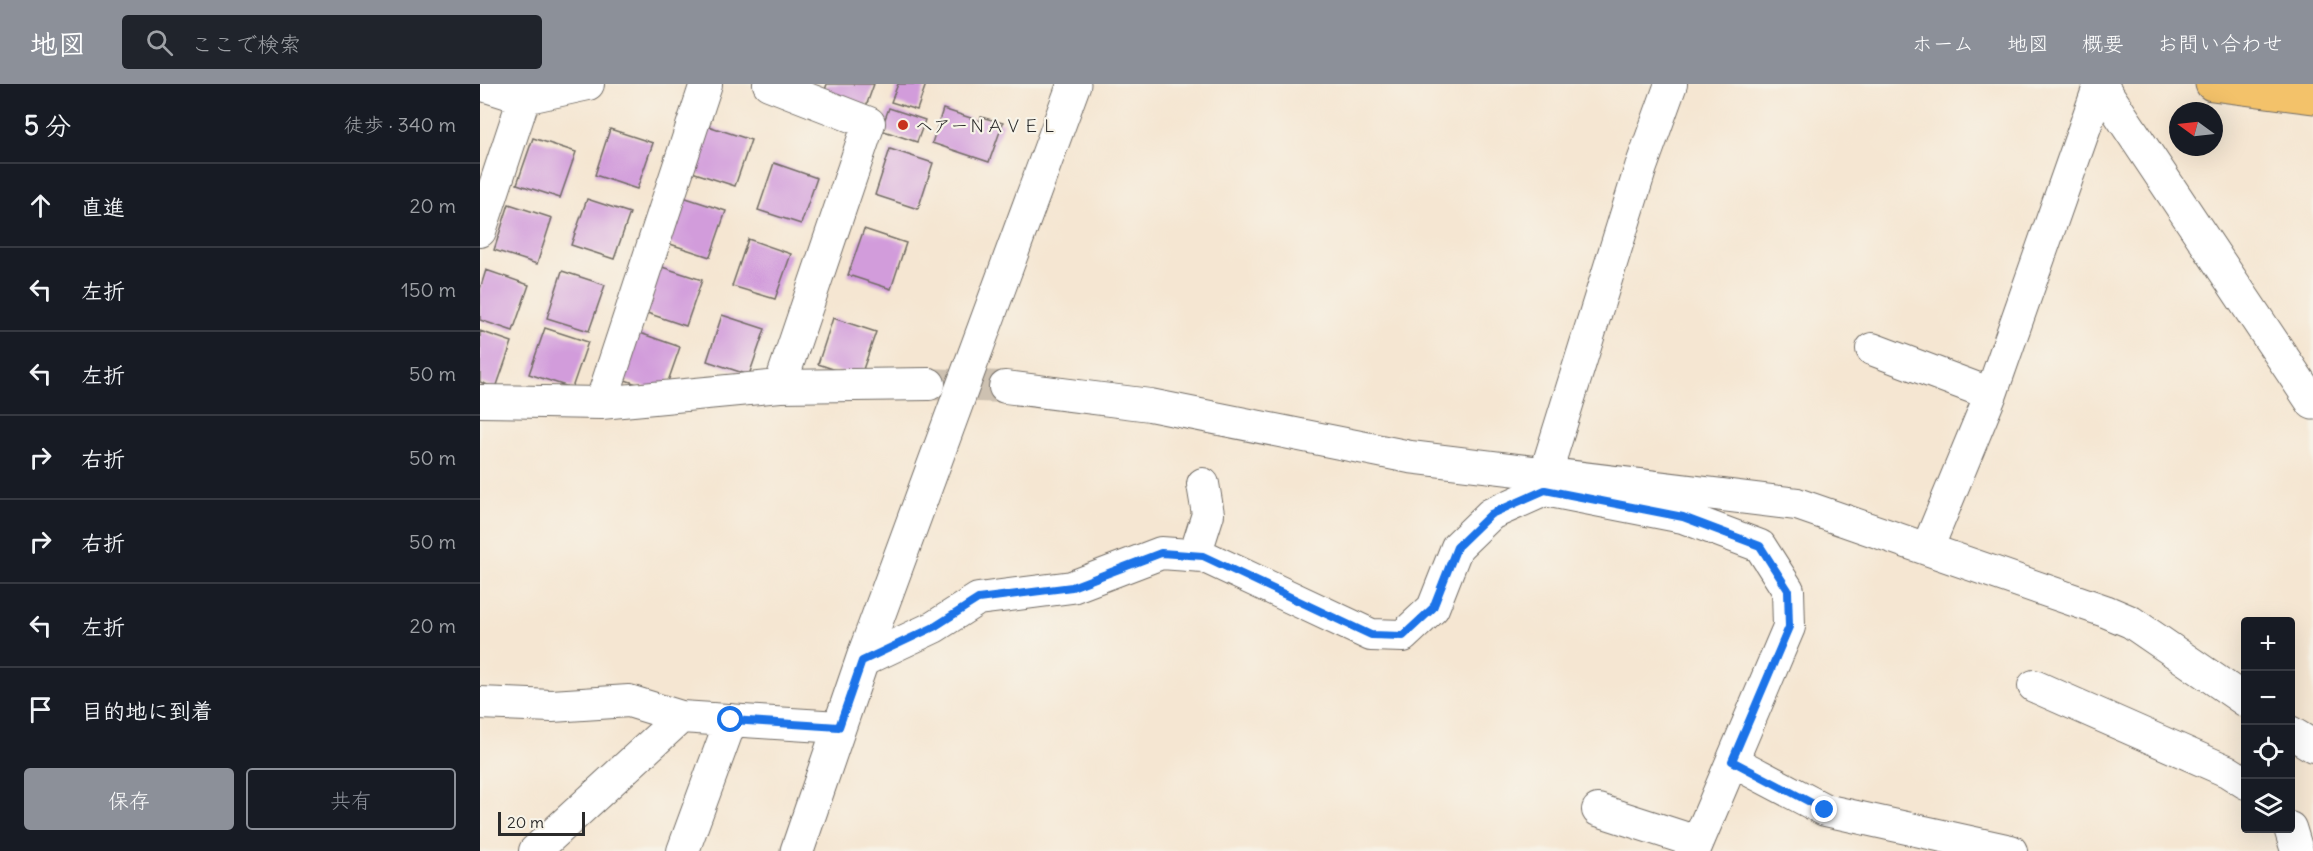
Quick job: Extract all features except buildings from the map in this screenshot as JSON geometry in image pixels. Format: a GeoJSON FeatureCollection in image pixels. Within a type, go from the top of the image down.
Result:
{"type":"FeatureCollection","features":[{"type":"Feature","properties":{"kind":"main road"},"geometry":{"type":"LineString","coordinates":[[2212,84],[2313,97]]}},
{"type":"Feature","properties":{"kind":"street"},"geometry":{"type":"LineString","coordinates":[[480,84],[524,98],[588,84]]}},
{"type":"Feature","properties":{"kind":"street"},"geometry":{"type":"LineString","coordinates":[[601,403],[706,84]]}},
{"type":"Feature","properties":{"kind":"street"},"geometry":{"type":"LineString","coordinates":[[769,84],[869,123],[780,386]]}},
{"type":"Feature","properties":{"kind":"street"},"geometry":{"type":"LineString","coordinates":[[797,851],[862,661],[1074,84]]}},
{"type":"Feature","properties":{"kind":"street"},"geometry":{"type":"LineString","coordinates":[[1546,481],[1641,167],[1671,84]]}},
{"type":"Feature","properties":{"kind":"street"},"geometry":{"type":"LineString","coordinates":[[1927,549],[1990,394],[2100,84]]}},
{"type":"Feature","properties":{"kind":"street"},"geometry":{"type":"LineString","coordinates":[[2100,84],[2313,403]]}},
{"type":"Feature","properties":{"kind":"street"},"geometry":{"type":"LineString","coordinates":[[480,231],[524,98]]}},
{"type":"Feature","properties":{"kind":"street"},"geometry":{"type":"LineString","coordinates":[[1872,349],[1990,394]]}},
{"type":"Feature","properties":{"kind":"street"},"geometry":{"type":"LineString","coordinates":[[480,401],[601,403],[780,386],[929,384]]}},
{"type":"Feature","properties":{"kind":"street"},"geometry":{"type":"LineString","coordinates":[[1005,387],[1150,405],[1410,457],[1546,481],[1683,517],[1760,546],[1788,590],[1789,627],[1695,846],[1598,810]]}},
{"type":"Feature","properties":{"kind":"street"},"geometry":{"type":"LineString","coordinates":[[862,661],[934,627],[978,599],[1072,587],[1161,553],[1203,556],[1371,635],[1403,636],[1433,608],[1457,547],[1491,514],[1546,481],[1797,504],[2105,610],[2131,622],[2241,698]]}},
{"type":"Feature","properties":{"kind":"street"},"geometry":{"type":"LineString","coordinates":[[1196,555],[1208,514],[1203,484]]}},
{"type":"Feature","properties":{"kind":"street"},"geometry":{"type":"LineString","coordinates":[[2034,686],[2227,771],[2241,780]]}},
{"type":"Feature","properties":{"kind":"street"},"geometry":{"type":"LineString","coordinates":[[480,703],[552,706],[629,701],[681,717],[839,727]]}},
{"type":"Feature","properties":{"kind":"street"},"geometry":{"type":"LineString","coordinates":[[535,851],[681,717]]}},
{"type":"Feature","properties":{"kind":"street"},"geometry":{"type":"LineString","coordinates":[[684,851],[731,720]]}},
{"type":"Feature","properties":{"kind":"street"},"geometry":{"type":"LineString","coordinates":[[2295,735],[2313,746]]}},
{"type":"Feature","properties":{"kind":"street"},"geometry":{"type":"LineString","coordinates":[[1732,761],[1825,810],[2011,851]]}},
{"type":"Feature","properties":{"kind":"street"},"geometry":{"type":"LineString","coordinates":[[2292,833],[2297,851]]}},
{"type":"Feature","properties":{"kind":"tunnel"},"geometry":{"type":"LineString","coordinates":[[929,384],[1005,387]]}},
{"type":"Feature","properties":{"kind":"place","name":"ヘアーＮＡＶＥＬ"},"geometry":{"type":"Point","coordinates":[903,125]}},
{"type":"Feature","properties":{"kind":"route"},"geometry":{"type":"LineString","coordinates":[[731,720],[839,727],[862,661],[934,627],[978,599],[1072,587],[1161,553],[1203,556],[1371,635],[1403,636],[1433,608],[1457,547],[1491,514],[1545,490],[1683,517],[1760,546],[1788,590],[1789,627],[1732,761],[1825,810]]}}]}
